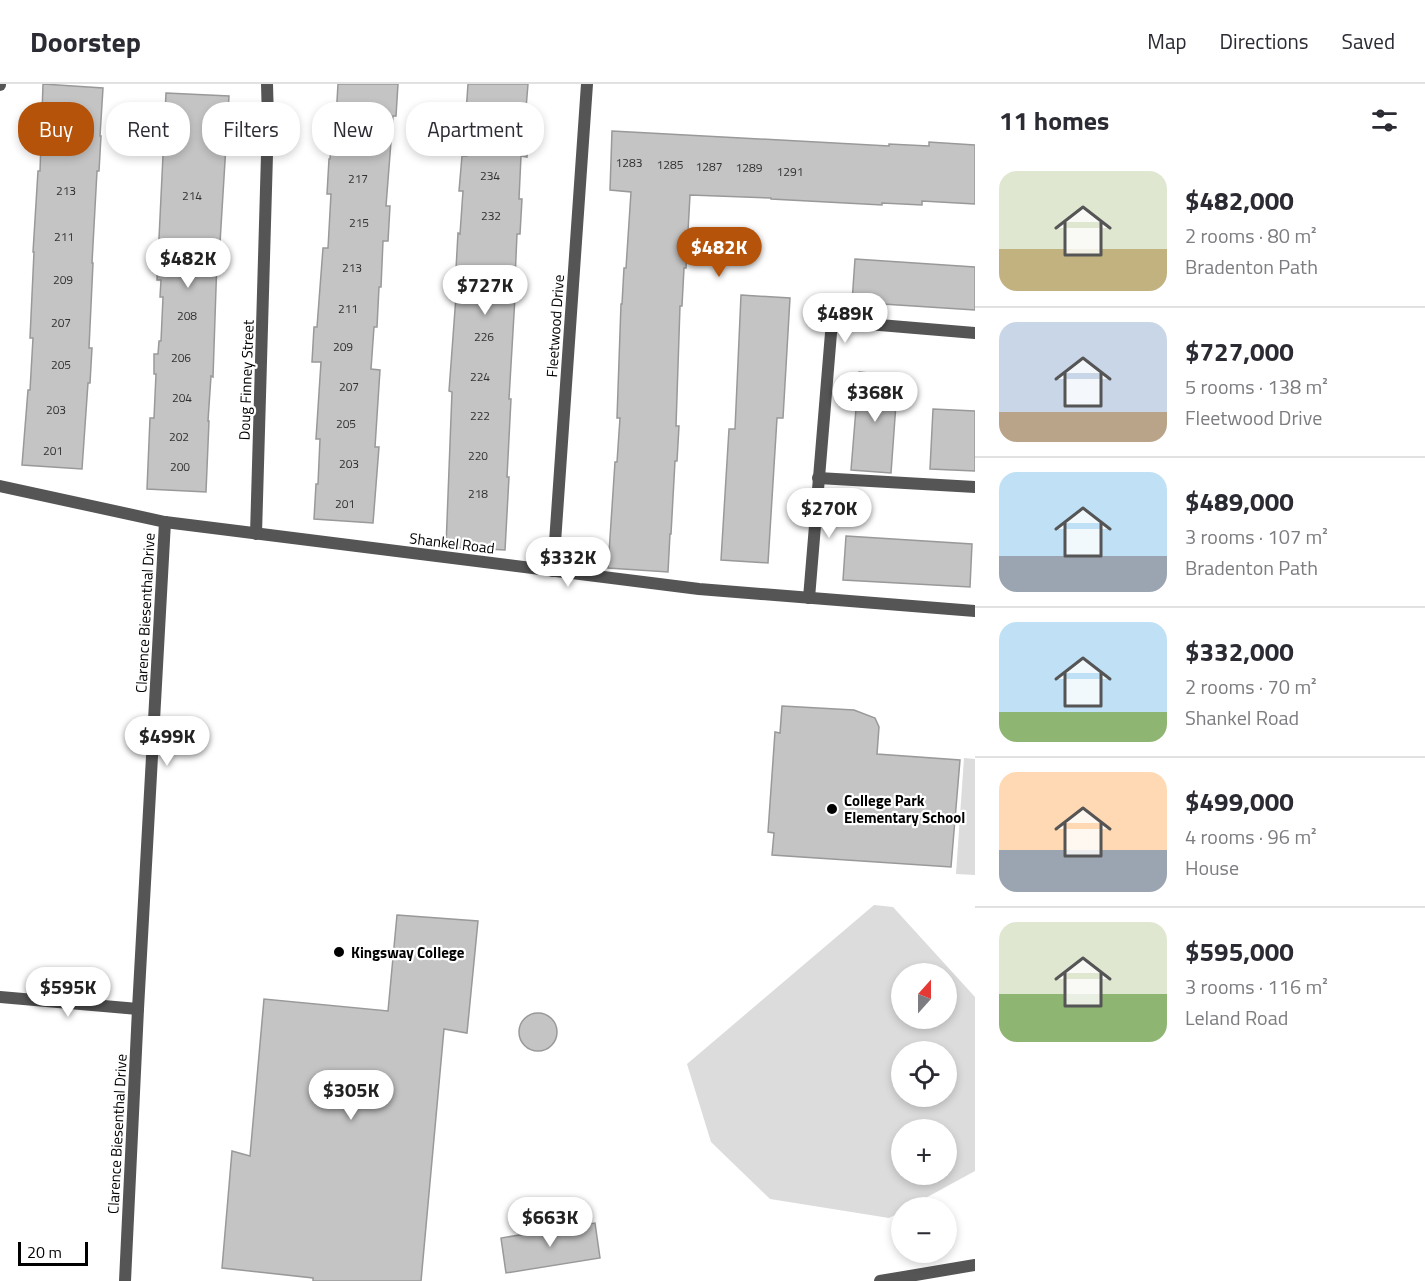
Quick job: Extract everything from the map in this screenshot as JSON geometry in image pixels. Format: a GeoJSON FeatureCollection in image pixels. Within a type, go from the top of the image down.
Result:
{"type":"FeatureCollection","features":[{"type":"Feature","properties":{"kind":"street","name":"Doug Finney Street"},"geometry":{"type":"LineString","coordinates":[[256,534],[268,120],[267,84]]}},
{"type":"Feature","properties":{"kind":"street","name":"Fleetwood Drive"},"geometry":{"type":"LineString","coordinates":[[553,571],[587,84]]}},
{"type":"Feature","properties":{"kind":"street"},"geometry":{"type":"LineString","coordinates":[[809,598],[832,321],[975,333]]}},
{"type":"Feature","properties":{"kind":"street"},"geometry":{"type":"LineString","coordinates":[[818,478],[975,487]]}},
{"type":"Feature","properties":{"kind":"street","name":"Shankel Road"},"geometry":{"type":"LineString","coordinates":[[0,486],[165,522],[256,534],[699,590],[975,611]]}},
{"type":"Feature","properties":{"kind":"street","name":"Clarence Biesenthal Drive"},"geometry":{"type":"LineString","coordinates":[[125,1281],[165,522]]}},
{"type":"Feature","properties":{"kind":"street"},"geometry":{"type":"LineString","coordinates":[[0,997],[138,1010]]}},
{"type":"Feature","properties":{"kind":"street"},"geometry":{"type":"LineString","coordinates":[[880,1281],[975,1265]]}},
{"type":"Feature","properties":{"kind":"shaded area"},"geometry":{"type":"Polygon","coordinates":[[[964,758],[975,759],[975,875],[956,874],[964,758]]]}},
{"type":"Feature","properties":{"kind":"shaded area"},"geometry":{"type":"Polygon","coordinates":[[[874,905],[893,907],[944,963],[891,963],[891,1029],[957,1029],[957,977],[975,997],[975,1171],[957,1181],[957,1119],[891,1119],[891,1185],[949,1185],[927,1197],[891,1197],[891,1217],[889,1218],[770,1199],[711,1142],[687,1064],[874,905]]]}},
{"type":"Feature","properties":{"kind":"building"},"geometry":{"type":"Polygon","coordinates":[[[43,84],[103,88],[92,263],[89,348],[92,348],[82,469],[22,465],[28,390],[30,390],[33,338],[30,338],[33,252],[41,156],[94,156],[94,102],[42,102],[43,84]]]}},
{"type":"Feature","properties":{"kind":"building"},"geometry":{"type":"Polygon","coordinates":[[[338,84],[398,84],[396,116],[394,116],[394,102],[337,102],[338,84]]]}},
{"type":"Feature","properties":{"kind":"building"},"geometry":{"type":"Polygon","coordinates":[[[468,84],[528,84],[527,102],[467,102],[468,84]]]}},
{"type":"Feature","properties":{"kind":"building"},"geometry":{"type":"Polygon","coordinates":[[[166,93],[229,96],[229,102],[202,102],[202,156],[225,156],[219,259],[217,259],[206,492],[147,489],[150,418],[154,418],[156,374],[154,374],[154,354],[158,354],[159,341],[161,341],[163,297],[160,297],[161,280],[157,280],[163,156],[190,156],[190,102],[166,102],[166,93]]]}},
{"type":"Feature","properties":{"kind":"building"},"geometry":{"type":"Polygon","coordinates":[[[612,131],[889,146],[889,144],[929,146],[929,142],[975,145],[975,204],[922,201],[922,205],[882,203],[882,205],[690,195],[686,268],[684,268],[682,306],[680,306],[676,426],[679,426],[668,572],[608,568],[620,418],[617,418],[621,304],[631,192],[610,190],[612,131]]]}},
{"type":"Feature","properties":{"kind":"building"},"geometry":{"type":"Polygon","coordinates":[[[330,156],[390,156],[386,206],[390,206],[388,241],[383,241],[381,287],[379,287],[377,327],[374,327],[371,369],[380,370],[375,447],[379,447],[373,523],[314,519],[316,484],[318,484],[320,439],[316,439],[321,362],[312,362],[323,248],[328,248],[331,194],[327,194],[330,156]]]}},
{"type":"Feature","properties":{"kind":"building"},"geometry":{"type":"Polygon","coordinates":[[[462,156],[521,156],[519,199],[522,199],[520,234],[517,234],[509,399],[511,399],[507,477],[509,477],[505,550],[446,547],[452,392],[449,391],[458,269],[456,269],[458,233],[460,234],[463,191],[459,191],[462,156]]]}},
{"type":"Feature","properties":{"kind":"building"},"geometry":{"type":"Polygon","coordinates":[[[855,259],[975,267],[975,310],[852,302],[855,259]]]}},
{"type":"Feature","properties":{"kind":"building"},"geometry":{"type":"Polygon","coordinates":[[[741,295],[790,298],[783,418],[777,418],[768,563],[721,560],[729,429],[735,429],[741,295]]]}},
{"type":"Feature","properties":{"kind":"building"},"geometry":{"type":"Polygon","coordinates":[[[859,372],[898,376],[891,473],[851,470],[859,372]]]}},
{"type":"Feature","properties":{"kind":"building"},"geometry":{"type":"Polygon","coordinates":[[[933,409],[975,411],[975,471],[930,469],[933,409]]]}},
{"type":"Feature","properties":{"kind":"building"},"geometry":{"type":"Polygon","coordinates":[[[846,536],[972,544],[970,587],[843,580],[846,536]]]}},
{"type":"Feature","properties":{"kind":"building"},"geometry":{"type":"Polygon","coordinates":[[[782,706],[854,710],[875,718],[879,727],[877,754],[960,760],[951,867],[772,855],[774,833],[768,832],[775,732],[780,733],[782,706]]]}},
{"type":"Feature","properties":{"kind":"building"},"geometry":{"type":"Polygon","coordinates":[[[397,915],[478,921],[467,1033],[444,1029],[421,1281],[313,1281],[313,1278],[222,1268],[232,1151],[250,1156],[264,999],[388,1011],[397,915]]]}},
{"type":"Feature","properties":{"kind":"building"},"geometry":{"type":"Polygon","coordinates":[[[538,1013],[551,1019],[557,1032],[551,1045],[538,1051],[525,1045],[519,1032],[525,1019],[538,1013]]]}},
{"type":"Feature","properties":{"kind":"building"},"geometry":{"type":"Polygon","coordinates":[[[595,1223],[600,1258],[506,1273],[501,1238],[595,1223]]]}},
{"type":"Feature","properties":{"kind":"place","name":"College Park Elementary School"},"geometry":{"type":"Point","coordinates":[832,809]}},
{"type":"Feature","properties":{"kind":"place","name":"Kingsway College"},"geometry":{"type":"Point","coordinates":[339,952]}}]}
